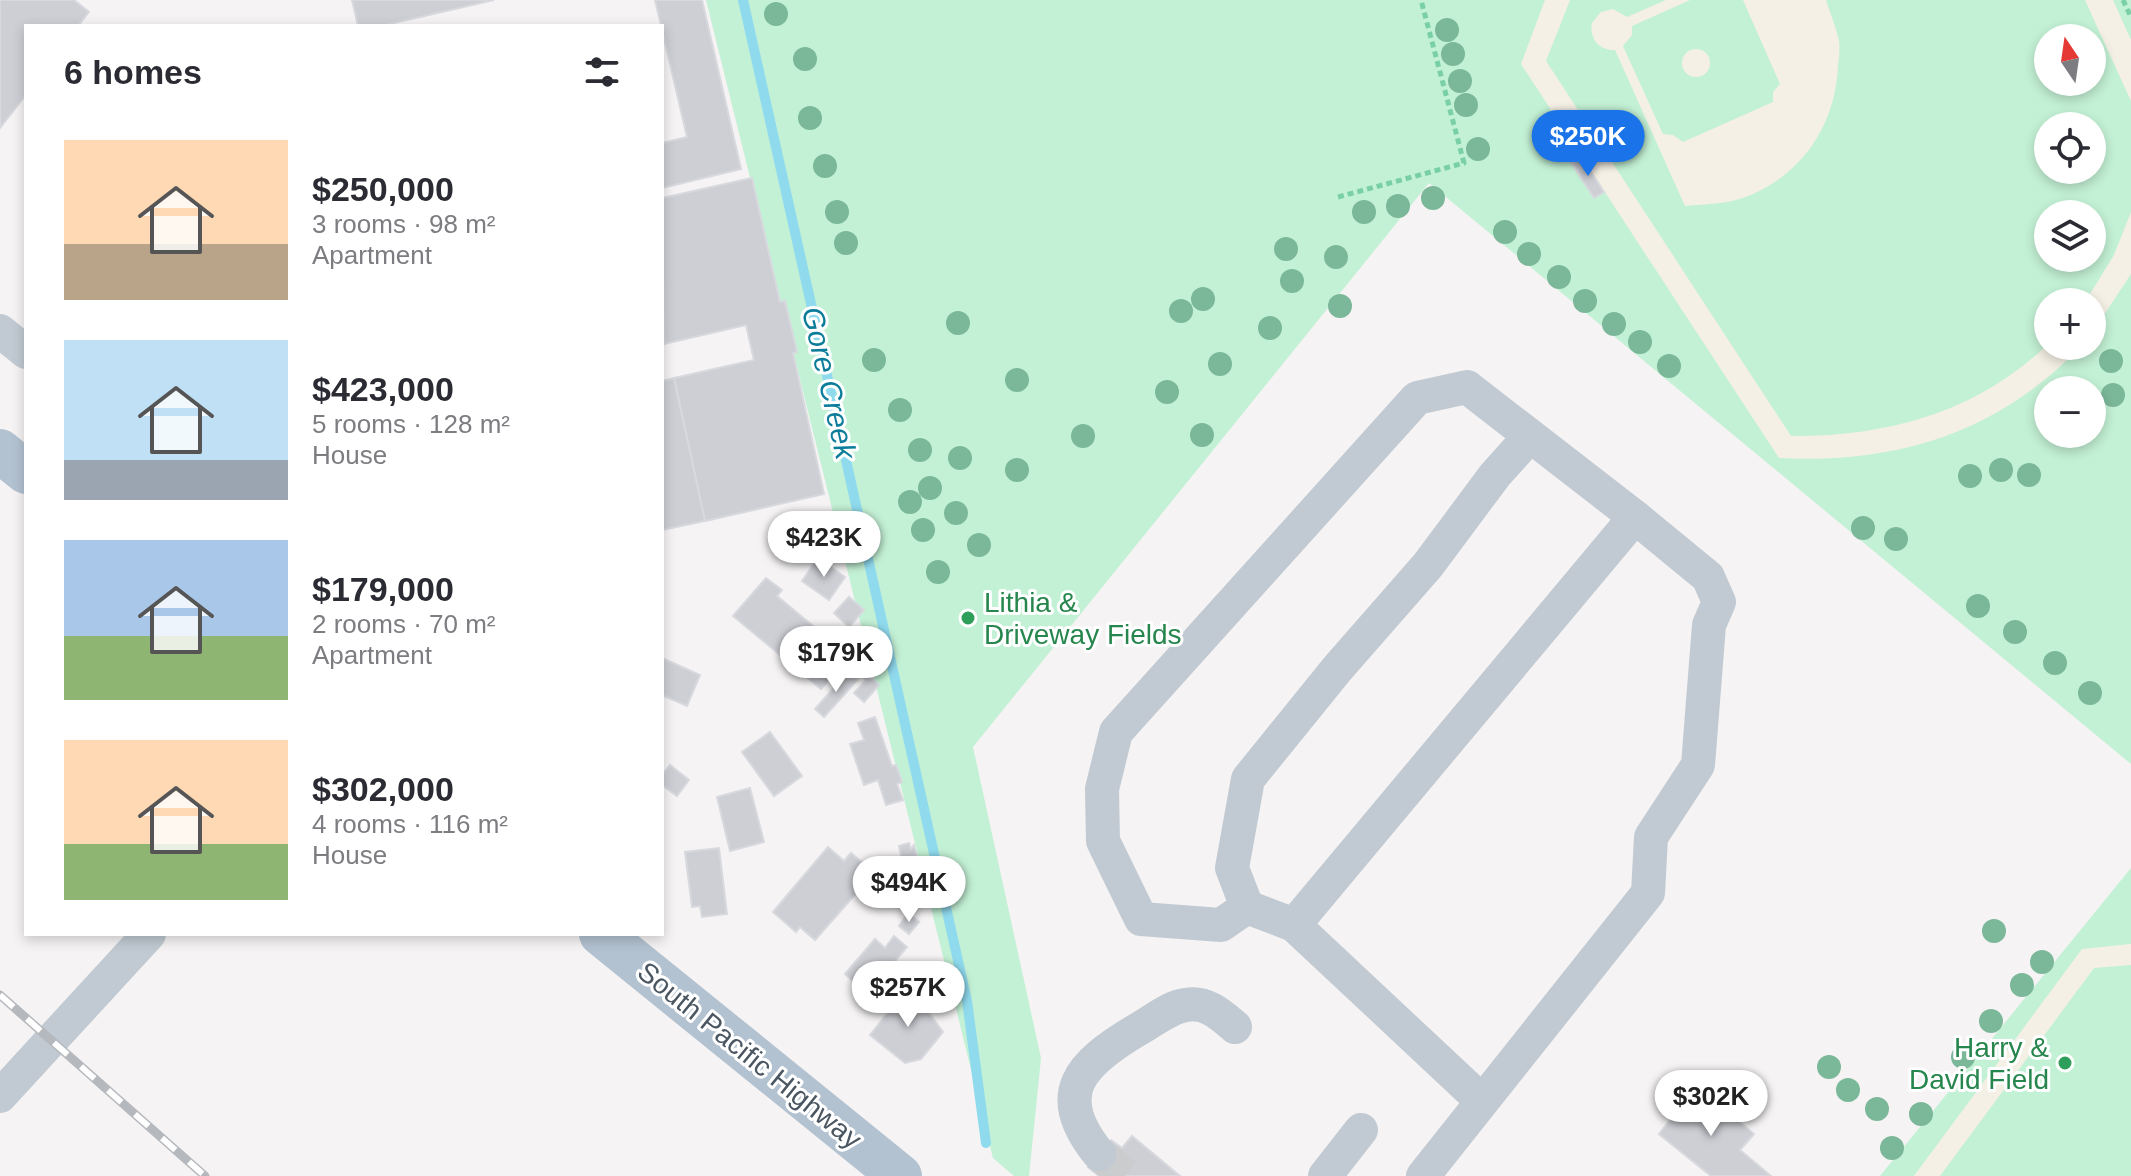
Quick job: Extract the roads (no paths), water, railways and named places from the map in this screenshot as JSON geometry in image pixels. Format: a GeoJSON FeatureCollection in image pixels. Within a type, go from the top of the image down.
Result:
{"type":"FeatureCollection","features":[{"type":"Feature","properties":{"kind":"main road"},"geometry":{"type":"LineString","coordinates":[[0,451],[24,470]]}},
{"type":"Feature","properties":{"kind":"main road","name":"South Pacific Highway"},"geometry":{"type":"LineString","coordinates":[[603,936],[900,1176]]}},
{"type":"Feature","properties":{"kind":"street"},"geometry":{"type":"LineString","coordinates":[[0,331],[24,350]]}},
{"type":"Feature","properties":{"kind":"street"},"geometry":{"type":"LineString","coordinates":[[1247,907],[1221,925],[1141,919],[1103,841],[1102,789],[1116,732],[1417,398],[1467,387],[1708,577],[1719,602],[1709,625],[1698,765],[1651,837],[1648,893],[1423,1176]]}},
{"type":"Feature","properties":{"kind":"street"},"geometry":{"type":"LineString","coordinates":[[1482,1101],[1294,925],[1247,907],[1232,868],[1248,779],[1337,669],[1428,565],[1495,475],[1530,436]]}},
{"type":"Feature","properties":{"kind":"street"},"geometry":{"type":"LineString","coordinates":[[1294,925],[1635,517]]}},
{"type":"Feature","properties":{"kind":"street"},"geometry":{"type":"LineString","coordinates":[[0,1096],[147,936]]}},
{"type":"Feature","properties":{"kind":"street"},"geometry":{"type":"LineString","coordinates":[[1099,1154],[1085,1136],[1073,1104],[1076,1086],[1084,1070],[1128,1036],[1187,1004],[1206,1006],[1235,1027]]}},
{"type":"Feature","properties":{"kind":"street"},"geometry":{"type":"LineString","coordinates":[[1325,1176],[1361,1130]]}},
{"type":"Feature","properties":{"kind":"waterway","name":"Gore Creek"},"geometry":{"type":"LineString","coordinates":[[743,0],[967,1001],[986,1143]]}},
{"type":"Feature","properties":{"kind":"tunnel"},"geometry":{"type":"LineString","coordinates":[[1099,1154],[1126,1176]]}},
{"type":"Feature","properties":{"kind":"railway"},"geometry":{"type":"LineString","coordinates":[[0,995],[205,1176]]}},
{"type":"Feature","properties":{"kind":"place","name":"Lithia & Driveway Fields"},"geometry":{"type":"Point","coordinates":[968,618]}},
{"type":"Feature","properties":{"kind":"place","name":"Harry & David Field"},"geometry":{"type":"Point","coordinates":[2065,1063]}}]}
